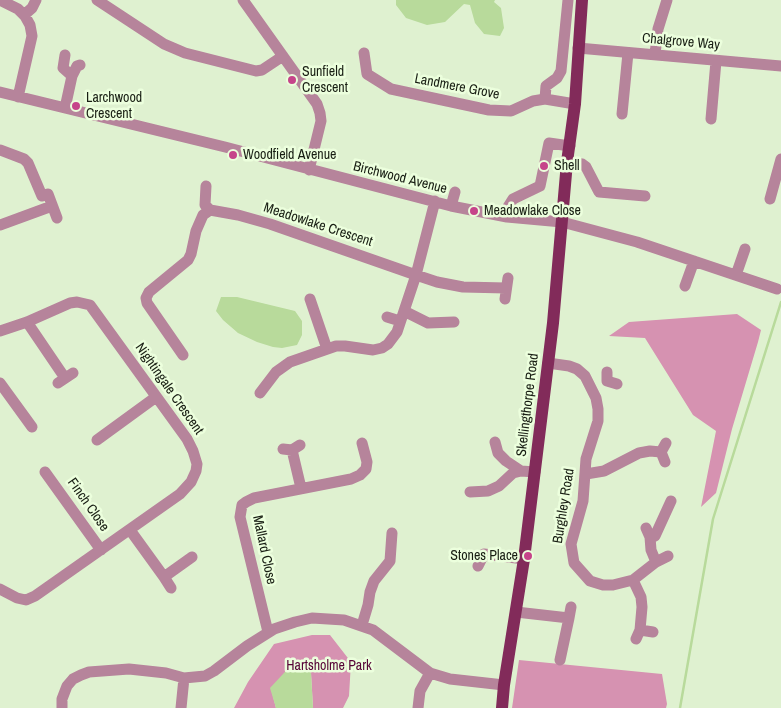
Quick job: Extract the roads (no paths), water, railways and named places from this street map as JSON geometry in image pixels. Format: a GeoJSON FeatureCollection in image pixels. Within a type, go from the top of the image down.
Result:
{"type":"FeatureCollection","features":[{"type":"Feature","properties":{"kind":"main road","name":"Skellingthorpe Road"},"geometry":{"type":"LineString","coordinates":[[502,708],[524,559],[548,363],[567,162],[575,104],[582,0]]}},
{"type":"Feature","properties":{"kind":"street"},"geometry":{"type":"LineString","coordinates":[[0,0],[18,9],[30,25],[32,36],[18,97]]}},
{"type":"Feature","properties":{"kind":"street"},"geometry":{"type":"LineString","coordinates":[[24,15],[32,8],[36,0]]}},
{"type":"Feature","properties":{"kind":"street"},"geometry":{"type":"LineString","coordinates":[[97,0],[164,44],[185,53],[256,70],[262,70],[282,56]]}},
{"type":"Feature","properties":{"kind":"street"},"geometry":{"type":"LineString","coordinates":[[243,0],[317,104],[321,121],[308,170]]}},
{"type":"Feature","properties":{"kind":"street"},"geometry":{"type":"LineString","coordinates":[[568,0],[561,71],[557,78],[546,86],[545,99],[575,104]]}},
{"type":"Feature","properties":{"kind":"street"},"geometry":{"type":"LineString","coordinates":[[655,54],[658,29],[667,0]]}},
{"type":"Feature","properties":{"kind":"street","name":"Chalgrove Way"},"geometry":{"type":"LineString","coordinates":[[578,48],[781,66]]}},
{"type":"Feature","properties":{"kind":"street","name":"Landmere Grove"},"geometry":{"type":"LineString","coordinates":[[364,53],[367,74],[391,89],[489,110],[511,111],[545,99]]}},
{"type":"Feature","properties":{"kind":"street"},"geometry":{"type":"LineString","coordinates":[[622,114],[628,53]]}},
{"type":"Feature","properties":{"kind":"street"},"geometry":{"type":"LineString","coordinates":[[65,55],[63,68],[72,76]]}},
{"type":"Feature","properties":{"kind":"street"},"geometry":{"type":"LineString","coordinates":[[711,119],[716,61]]}},
{"type":"Feature","properties":{"kind":"street"},"geometry":{"type":"LineString","coordinates":[[65,108],[72,76],[77,66],[80,65]]}},
{"type":"Feature","properties":{"kind":"street","name":"Birchwood Avenue"},"geometry":{"type":"LineString","coordinates":[[0,92],[451,206],[507,217],[562,222],[637,242],[777,289]]}},
{"type":"Feature","properties":{"kind":"street"},"geometry":{"type":"LineString","coordinates":[[507,217],[508,207],[513,199],[540,186],[549,143],[570,146]]}},
{"type":"Feature","properties":{"kind":"street"},"geometry":{"type":"LineString","coordinates":[[0,150],[28,163],[42,196],[48,194],[57,218]]}},
{"type":"Feature","properties":{"kind":"street"},"geometry":{"type":"LineString","coordinates":[[770,199],[778,185],[781,160]]}},
{"type":"Feature","properties":{"kind":"street"},"geometry":{"type":"LineString","coordinates":[[567,162],[582,164],[586,167],[599,192],[645,196]]}},
{"type":"Feature","properties":{"kind":"street"},"geometry":{"type":"LineString","coordinates":[[183,355],[147,303],[146,298],[149,292],[188,260],[196,231],[203,215],[210,210],[205,205],[206,186]]}},
{"type":"Feature","properties":{"kind":"street"},"geometry":{"type":"LineString","coordinates":[[451,206],[456,192]]}},
{"type":"Feature","properties":{"kind":"street"},"geometry":{"type":"LineString","coordinates":[[260,393],[276,372],[290,362],[327,349],[345,346],[366,350],[382,348],[393,339],[416,275],[435,201]]}},
{"type":"Feature","properties":{"kind":"street"},"geometry":{"type":"LineString","coordinates":[[0,225],[52,206]]}},
{"type":"Feature","properties":{"kind":"street","name":"Meadowlake Crescent"},"geometry":{"type":"LineString","coordinates":[[210,210],[262,222],[437,282],[463,287],[507,288]]}},
{"type":"Feature","properties":{"kind":"street"},"geometry":{"type":"LineString","coordinates":[[736,275],[745,250]]}},
{"type":"Feature","properties":{"kind":"street"},"geometry":{"type":"LineString","coordinates":[[685,286],[694,261]]}},
{"type":"Feature","properties":{"kind":"street"},"geometry":{"type":"LineString","coordinates":[[309,297],[327,349]]}},
{"type":"Feature","properties":{"kind":"street","name":"Nightingale Crescent"},"geometry":{"type":"LineString","coordinates":[[0,332],[70,303],[77,302],[90,305],[187,439],[197,464],[191,482],[180,494],[35,596],[26,600],[17,598],[0,589]]}},
{"type":"Feature","properties":{"kind":"street"},"geometry":{"type":"LineString","coordinates":[[387,317],[402,316],[428,322],[454,322]]}},
{"type":"Feature","properties":{"kind":"street"},"geometry":{"type":"LineString","coordinates":[[28,322],[66,378]]}},
{"type":"Feature","properties":{"kind":"street","name":"Burghley Road"},"geometry":{"type":"LineString","coordinates":[[548,363],[577,369],[585,376],[596,398],[598,421],[586,459],[583,501],[571,544],[574,562],[590,581],[603,585],[613,585],[633,580],[656,562],[668,556]]}},
{"type":"Feature","properties":{"kind":"street"},"geometry":{"type":"LineString","coordinates":[[592,389],[610,379]]}},
{"type":"Feature","properties":{"kind":"street"},"geometry":{"type":"LineString","coordinates":[[0,383],[32,427]]}},
{"type":"Feature","properties":{"kind":"street"},"geometry":{"type":"LineString","coordinates":[[104,440],[156,397]]}},
{"type":"Feature","properties":{"kind":"street","name":"Mallard Close"},"geometry":{"type":"LineString","coordinates":[[268,632],[240,517],[241,509],[246,502],[254,498],[351,479],[360,475],[366,469],[367,462],[362,440]]}},
{"type":"Feature","properties":{"kind":"street"},"geometry":{"type":"LineString","coordinates":[[496,442],[498,452],[506,461],[521,471]]}},
{"type":"Feature","properties":{"kind":"street"},"geometry":{"type":"LineString","coordinates":[[292,448],[301,488]]}},
{"type":"Feature","properties":{"kind":"street"},"geometry":{"type":"LineString","coordinates":[[586,474],[604,471],[639,453],[650,451],[664,452]]}},
{"type":"Feature","properties":{"kind":"street"},"geometry":{"type":"LineString","coordinates":[[470,492],[488,491],[498,486],[514,473],[521,471],[535,472]]}},
{"type":"Feature","properties":{"kind":"street","name":"Finch Close"},"geometry":{"type":"LineString","coordinates":[[51,475],[101,550]]}},
{"type":"Feature","properties":{"kind":"street"},"geometry":{"type":"LineString","coordinates":[[656,562],[651,550],[653,534],[671,501]]}},
{"type":"Feature","properties":{"kind":"street"},"geometry":{"type":"LineString","coordinates":[[130,530],[170,588]]}},
{"type":"Feature","properties":{"kind":"street"},"geometry":{"type":"LineString","coordinates":[[362,625],[374,581],[390,562],[392,530]]}},
{"type":"Feature","properties":{"kind":"street"},"geometry":{"type":"LineString","coordinates":[[478,566],[484,554],[524,559]]}},
{"type":"Feature","properties":{"kind":"street"},"geometry":{"type":"LineString","coordinates":[[164,577],[192,558]]}},
{"type":"Feature","properties":{"kind":"street"},"geometry":{"type":"LineString","coordinates":[[633,580],[641,597],[638,635],[653,632]]}},
{"type":"Feature","properties":{"kind":"street"},"geometry":{"type":"LineString","coordinates":[[560,660],[572,607]]}},
{"type":"Feature","properties":{"kind":"street"},"geometry":{"type":"LineString","coordinates":[[516,612],[569,618]]}},
{"type":"Feature","properties":{"kind":"street"},"geometry":{"type":"LineString","coordinates":[[62,708],[62,698],[67,686],[73,679],[89,672],[129,669],[166,673],[184,678],[205,676],[268,632],[312,618],[344,620],[362,625],[384,637],[430,673],[450,679],[504,685]]}},
{"type":"Feature","properties":{"kind":"street"},"geometry":{"type":"LineString","coordinates":[[418,708],[420,691],[430,673]]}},
{"type":"Feature","properties":{"kind":"street"},"geometry":{"type":"LineString","coordinates":[[181,708],[184,678]]}},
{"type":"Feature","properties":{"kind":"waterway"},"geometry":{"type":"LineString","coordinates":[[680,708],[713,519],[781,302]]}},
{"type":"Feature","properties":{"kind":"place","name":"Sunfield Crescent"},"geometry":{"type":"Point","coordinates":[292,80]}},
{"type":"Feature","properties":{"kind":"place","name":"Larchwood Crescent"},"geometry":{"type":"Point","coordinates":[76,106]}},
{"type":"Feature","properties":{"kind":"place","name":"Woodfield Avenue"},"geometry":{"type":"Point","coordinates":[233,155]}},
{"type":"Feature","properties":{"kind":"place","name":"Shell"},"geometry":{"type":"Point","coordinates":[544,166]}},
{"type":"Feature","properties":{"kind":"place","name":"Meadowlake Close"},"geometry":{"type":"Point","coordinates":[474,211]}},
{"type":"Feature","properties":{"kind":"place","name":"Stones Place"},"geometry":{"type":"Point","coordinates":[528,556]}},
{"type":"Feature","properties":{"kind":"park label","name":"Hartsholme Park"},"geometry":{"type":"Point","coordinates":[329,666]}}]}
